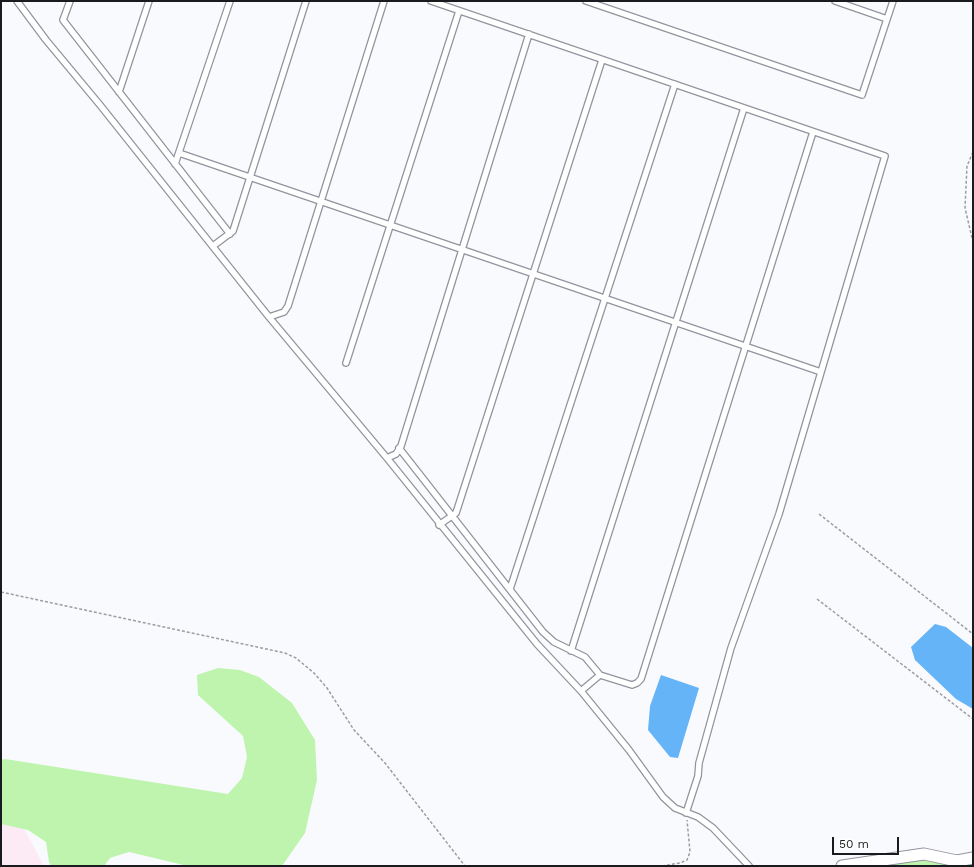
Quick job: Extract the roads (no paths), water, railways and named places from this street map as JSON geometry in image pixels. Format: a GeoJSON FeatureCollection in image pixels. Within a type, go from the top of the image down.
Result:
{"type":"FeatureCollection","features":[{"type":"Feature","properties":{"kind":"street"},"geometry":{"type":"LineString","coordinates":[[842,866],[924,854],[957,861],[973,858]]}},
{"type":"Feature","properties":{"kind":"lane"},"geometry":{"type":"LineString","coordinates":[[17,1],[46,40],[269,317],[387,458],[537,644],[580,691],[629,750],[663,797],[675,808],[698,817],[713,828],[749,866]]}},
{"type":"Feature","properties":{"kind":"lane"},"geometry":{"type":"LineString","coordinates":[[70,1],[63,20],[230,234]]}},
{"type":"Feature","properties":{"kind":"lane"},"geometry":{"type":"LineString","coordinates":[[119,92],[149,1]]}},
{"type":"Feature","properties":{"kind":"lane"},"geometry":{"type":"LineString","coordinates":[[175,164],[230,1]]}},
{"type":"Feature","properties":{"kind":"lane"},"geometry":{"type":"LineString","coordinates":[[213,246],[230,234],[233,230],[306,1]]}},
{"type":"Feature","properties":{"kind":"lane"},"geometry":{"type":"LineString","coordinates":[[269,317],[284,312],[288,306],[384,1]]}},
{"type":"Feature","properties":{"kind":"lane"},"geometry":{"type":"LineString","coordinates":[[431,1],[885,156],[779,514],[731,648],[699,763],[698,776],[686,813]]}},
{"type":"Feature","properties":{"kind":"lane"},"geometry":{"type":"LineString","coordinates":[[586,1],[862,95],[892,1]]}},
{"type":"Feature","properties":{"kind":"lane"},"geometry":{"type":"LineString","coordinates":[[835,1],[887,19]]}},
{"type":"Feature","properties":{"kind":"lane"},"geometry":{"type":"LineString","coordinates":[[346,363],[459,11]]}},
{"type":"Feature","properties":{"kind":"lane"},"geometry":{"type":"LineString","coordinates":[[387,458],[396,454],[399,448],[529,34]]}},
{"type":"Feature","properties":{"kind":"lane"},"geometry":{"type":"LineString","coordinates":[[440,525],[456,513],[602,60]]}},
{"type":"Feature","properties":{"kind":"lane"},"geometry":{"type":"LineString","coordinates":[[510,589],[675,84]]}},
{"type":"Feature","properties":{"kind":"lane"},"geometry":{"type":"LineString","coordinates":[[571,651],[744,108]]}},
{"type":"Feature","properties":{"kind":"lane"},"geometry":{"type":"LineString","coordinates":[[399,448],[543,632],[554,642],[585,657],[600,675],[632,685],[638,683],[641,679],[813,132]]}},
{"type":"Feature","properties":{"kind":"lane"},"geometry":{"type":"LineString","coordinates":[[178,153],[821,372]]}},
{"type":"Feature","properties":{"kind":"lane"},"geometry":{"type":"LineString","coordinates":[[580,691],[600,675]]}},
{"type":"Feature","properties":{"kind":"water"},"geometry":{"type":"Polygon","coordinates":[[[935,624],[946,627],[973,648],[973,709],[956,699],[915,660],[911,647],[935,624]]]}},
{"type":"Feature","properties":{"kind":"water"},"geometry":{"type":"Polygon","coordinates":[[[661,675],[699,688],[678,758],[670,757],[648,730],[650,706],[661,675]]]}}]}
